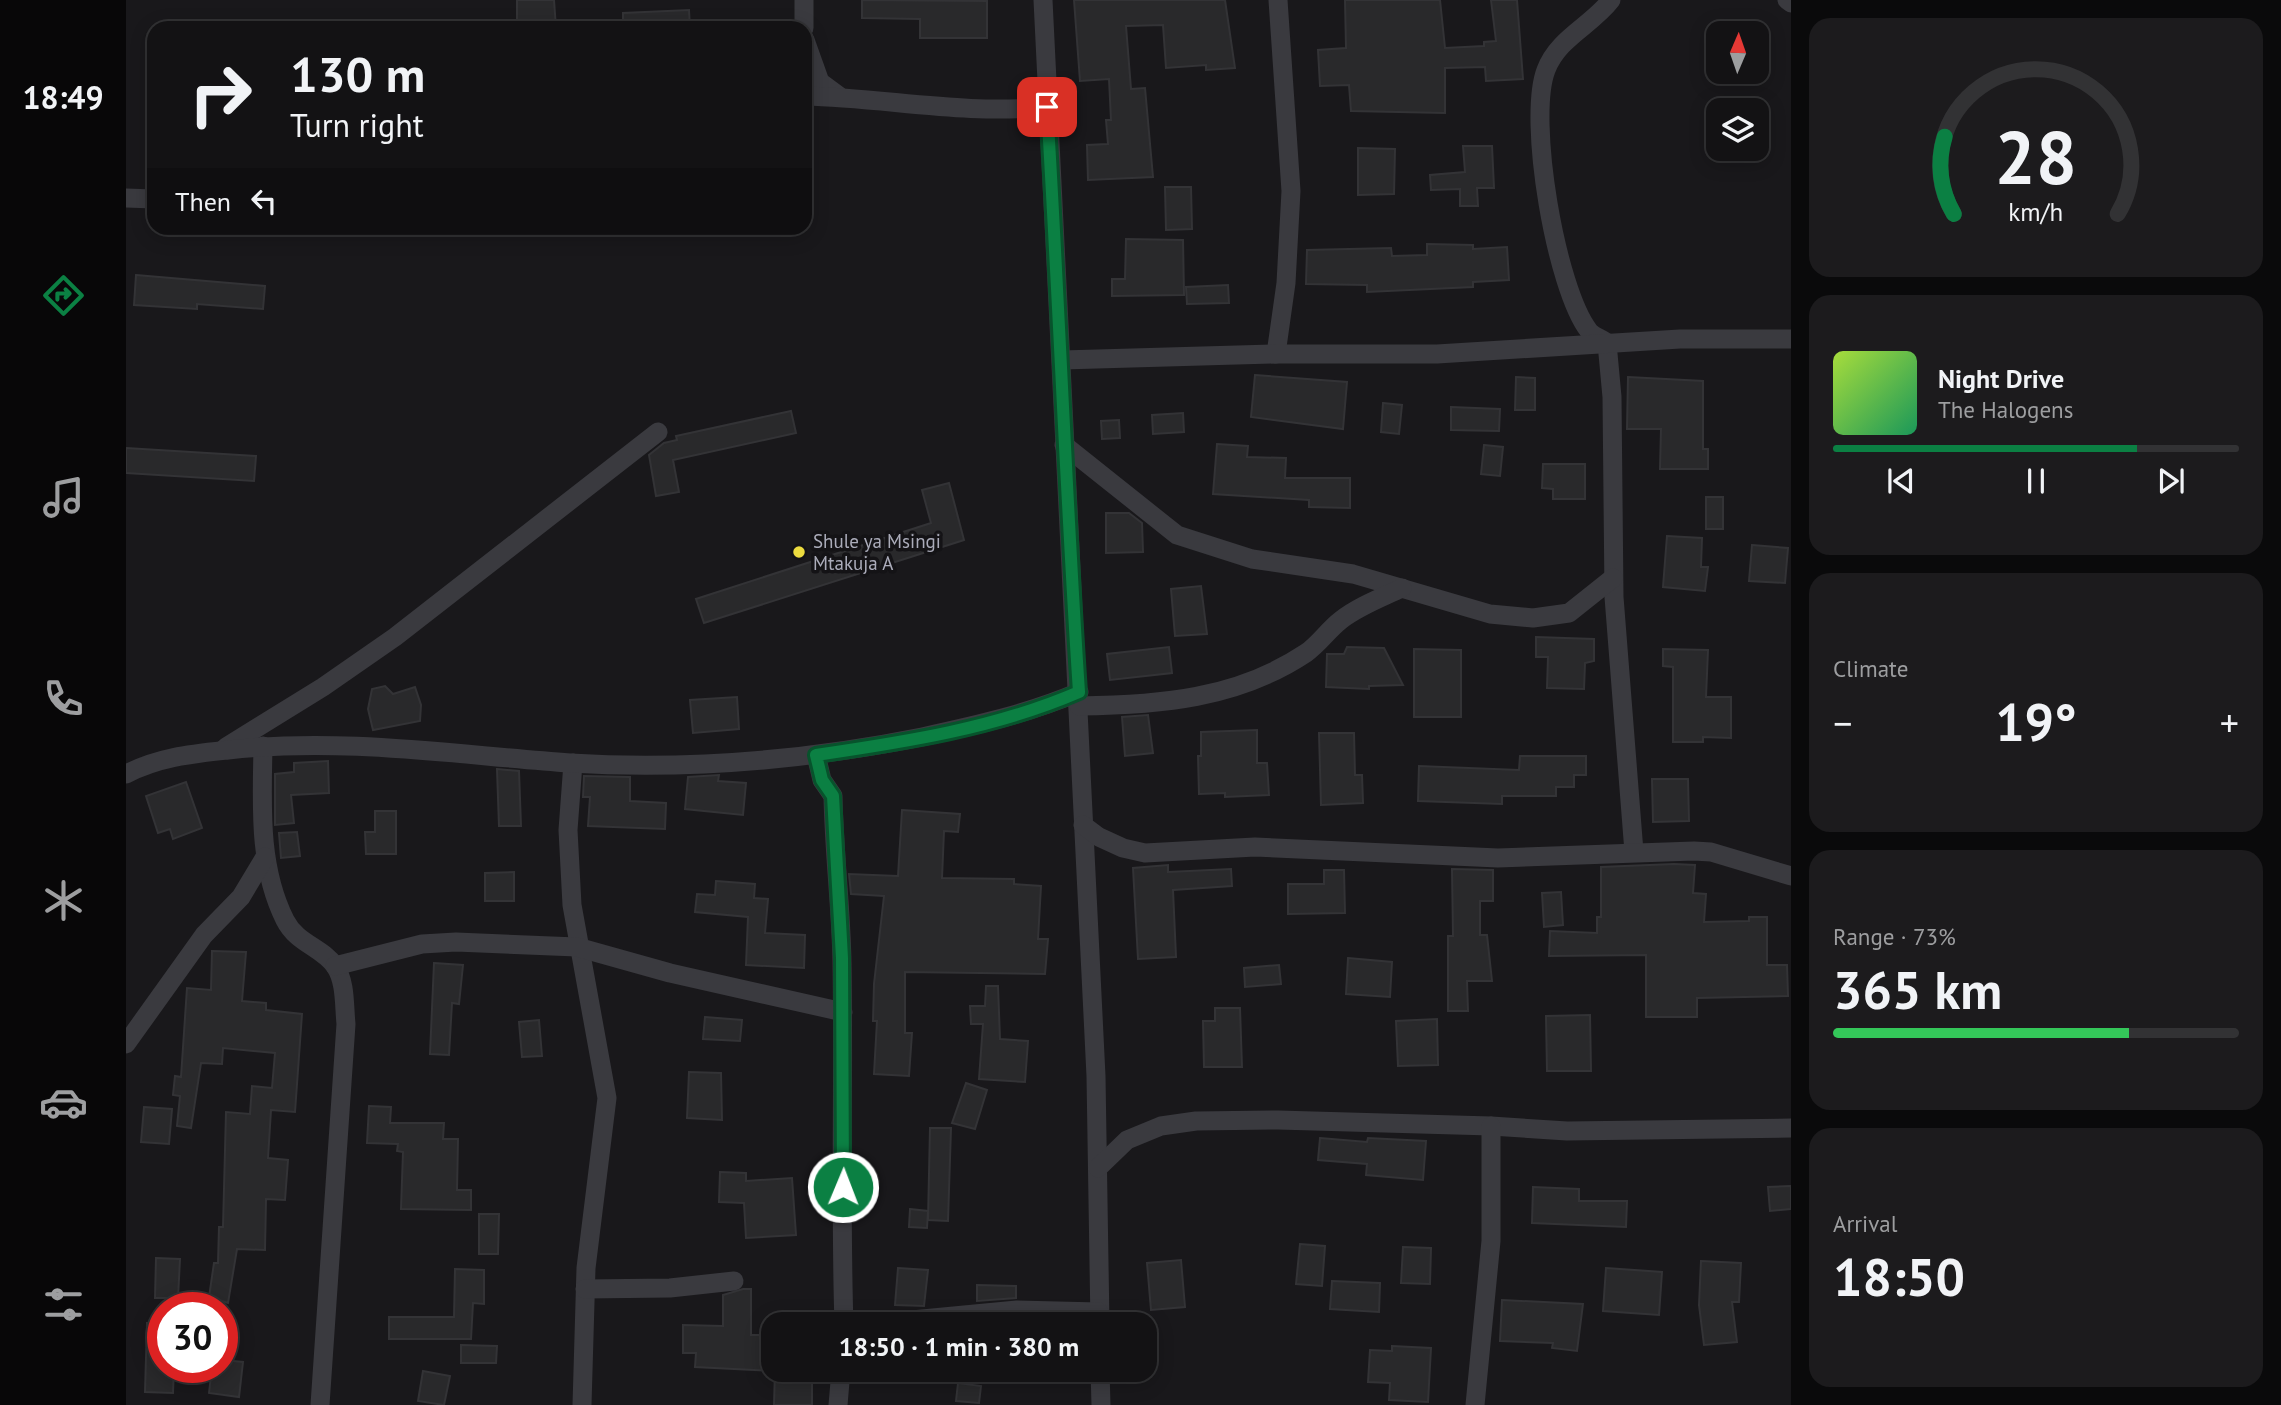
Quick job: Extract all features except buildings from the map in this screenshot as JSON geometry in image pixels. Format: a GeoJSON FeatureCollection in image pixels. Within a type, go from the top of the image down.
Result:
{"type":"FeatureCollection","features":[{"type":"Feature","properties":{"kind":"street"},"geometry":{"type":"LineString","coordinates":[[804,0],[804,21]]}},
{"type":"Feature","properties":{"kind":"street"},"geometry":{"type":"LineString","coordinates":[[1043,0],[1079,699],[1098,1168],[1100,1312]]}},
{"type":"Feature","properties":{"kind":"street"},"geometry":{"type":"LineString","coordinates":[[1276,354],[1286,283],[1292,191],[1278,0]]}},
{"type":"Feature","properties":{"kind":"street"},"geometry":{"type":"LineString","coordinates":[[1607,343],[1590,332],[1571,294],[1554,234],[1544,175],[1541,112],[1544,73],[1553,52],[1611,0]]}},
{"type":"Feature","properties":{"kind":"street"},"geometry":{"type":"LineString","coordinates":[[812,60],[820,82],[839,96]]}},
{"type":"Feature","properties":{"kind":"street"},"geometry":{"type":"LineString","coordinates":[[812,96],[839,96],[925,107],[976,110],[1047,107]]}},
{"type":"Feature","properties":{"kind":"street"},"geometry":{"type":"LineString","coordinates":[[126,198],[147,199]]}},
{"type":"Feature","properties":{"kind":"street"},"geometry":{"type":"LineString","coordinates":[[1062,360],[1276,354],[1437,354],[1607,343],[1791,339]]}},
{"type":"Feature","properties":{"kind":"street"},"geometry":{"type":"LineString","coordinates":[[1607,343],[1613,408],[1613,578],[1634,852]]}},
{"type":"Feature","properties":{"kind":"street"},"geometry":{"type":"LineString","coordinates":[[219,751],[323,687],[395,637],[658,432]]}},
{"type":"Feature","properties":{"kind":"street"},"geometry":{"type":"LineString","coordinates":[[1064,445],[1177,535],[1252,559],[1315,566],[1490,614],[1555,617],[1569,613],[1613,578]]}},
{"type":"Feature","properties":{"kind":"street"},"geometry":{"type":"LineString","coordinates":[[126,774],[144,765],[183,754],[263,746],[379,747],[573,763],[684,764],[816,755],[993,723],[1079,699],[1156,705],[1218,692],[1304,654],[1339,621],[1362,606],[1402,588]]}},
{"type":"Feature","properties":{"kind":"street"},"geometry":{"type":"LineString","coordinates":[[263,746],[265,857],[272,887],[285,922],[301,942],[335,966],[343,987],[346,1024],[320,1405]]}},
{"type":"Feature","properties":{"kind":"street"},"geometry":{"type":"LineString","coordinates":[[816,755],[822,780],[833,796],[843,1012],[841,1231],[844,1312]]}},
{"type":"Feature","properties":{"kind":"street"},"geometry":{"type":"LineString","coordinates":[[573,763],[569,864],[577,947],[602,1061],[607,1098],[585,1289],[582,1405]]}},
{"type":"Feature","properties":{"kind":"street"},"geometry":{"type":"LineString","coordinates":[[1083,825],[1111,843],[1145,853],[1221,847],[1498,858],[1634,852],[1711,852],[1791,876]]}},
{"type":"Feature","properties":{"kind":"street"},"geometry":{"type":"LineString","coordinates":[[126,1044],[204,935],[241,897],[265,857]]}},
{"type":"Feature","properties":{"kind":"street"},"geometry":{"type":"LineString","coordinates":[[335,966],[422,944],[456,942],[577,947],[670,973],[843,1012]]}},
{"type":"Feature","properties":{"kind":"street"},"geometry":{"type":"LineString","coordinates":[[1098,1168],[1127,1140],[1161,1126],[1196,1121],[1278,1120],[1608,1132],[1791,1128]]}},
{"type":"Feature","properties":{"kind":"street"},"geometry":{"type":"LineString","coordinates":[[1475,1405],[1491,1241],[1491,1126]]}},
{"type":"Feature","properties":{"kind":"street"},"geometry":{"type":"LineString","coordinates":[[585,1289],[670,1288],[734,1281]]}},
{"type":"Feature","properties":{"kind":"street"},"geometry":{"type":"LineString","coordinates":[[1006,1312],[1029,1312]]}},
{"type":"Feature","properties":{"kind":"street"},"geometry":{"type":"LineString","coordinates":[[838,1405],[840,1382]]}},
{"type":"Feature","properties":{"kind":"street"},"geometry":{"type":"LineString","coordinates":[[1100,1382],[1101,1405]]}},
{"type":"Feature","properties":{"kind":"place","name":"Shule ya Msingi Mtakuja A"},"geometry":{"type":"Point","coordinates":[799,552]}},
{"type":"Feature","properties":{"kind":"route"},"geometry":{"type":"LineString","coordinates":[[843,1187],[842,958],[833,796],[822,780],[816,755],[993,723],[1079,692],[1065,478],[1062,360],[1047,107]]}}]}
